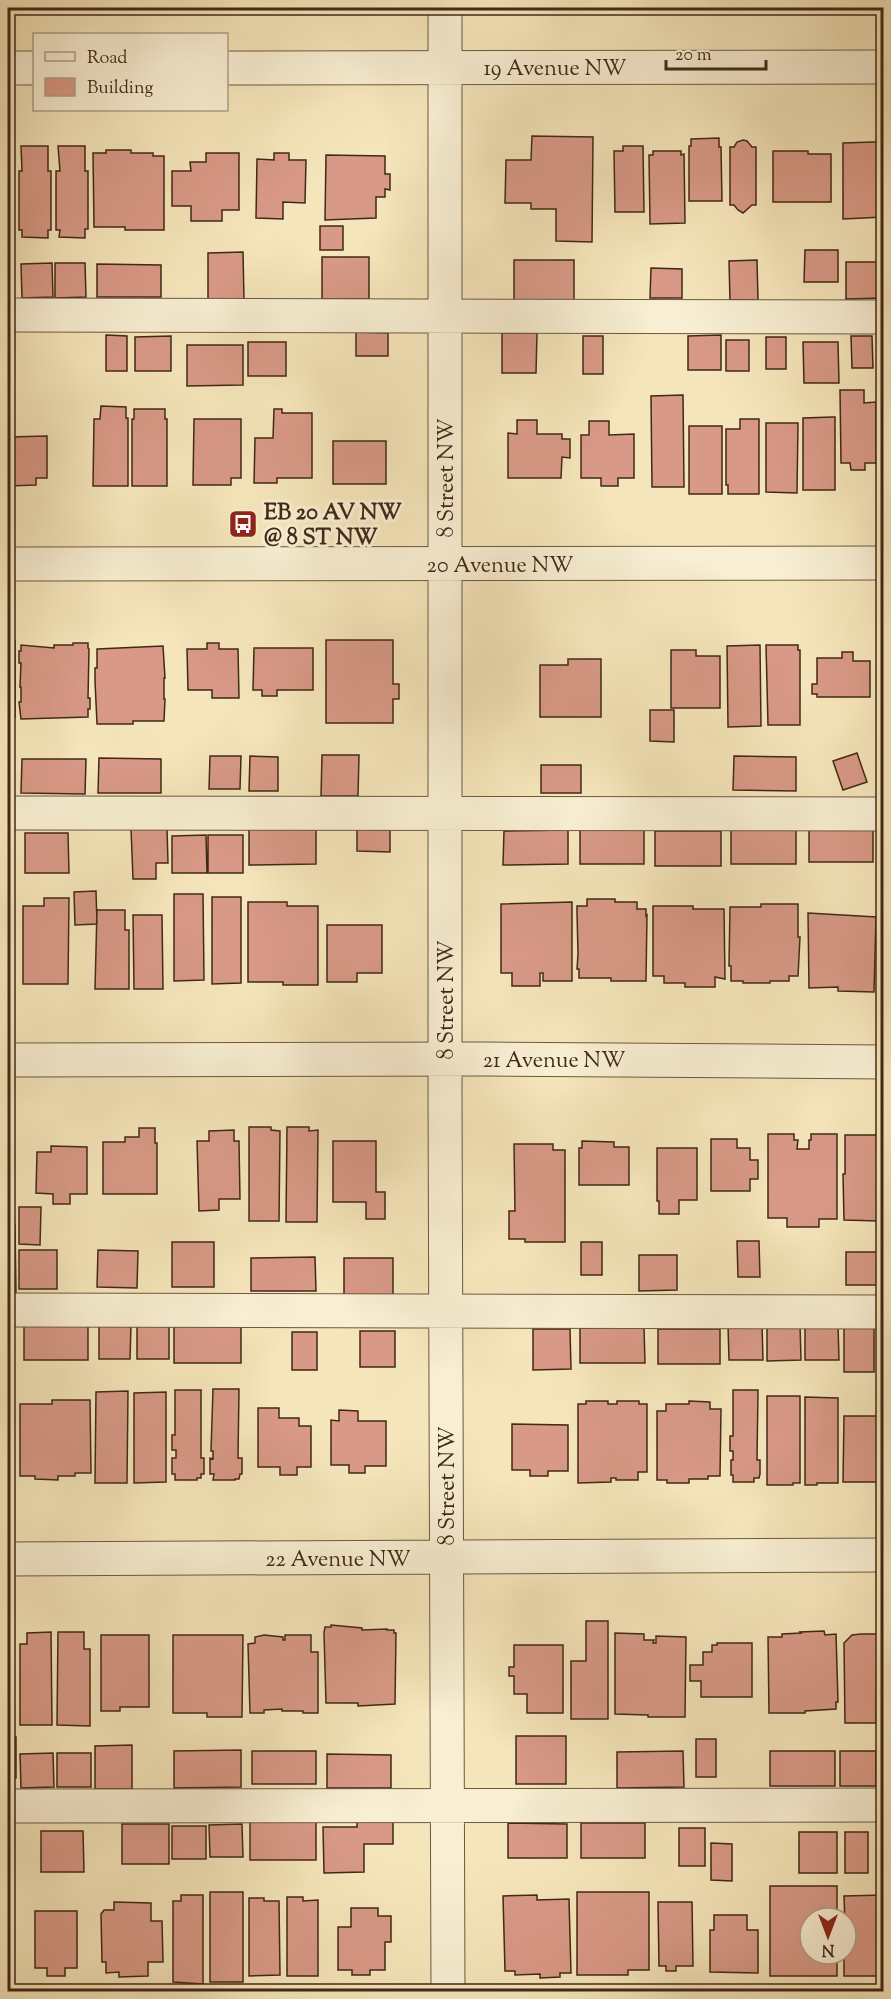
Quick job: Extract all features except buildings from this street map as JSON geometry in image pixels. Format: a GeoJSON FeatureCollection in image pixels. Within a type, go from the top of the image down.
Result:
{"type":"FeatureCollection","features":[{"type":"Feature","properties":{"kind":"street","name":"8 Street NW"},"geometry":{"type":"LineString","coordinates":[[445,8],[448,1992]]}},
{"type":"Feature","properties":{"kind":"street","name":"19 Avenue NW"},"geometry":{"type":"LineString","coordinates":[[228,68],[884,67]]}},
{"type":"Feature","properties":{"kind":"street"},"geometry":{"type":"LineString","coordinates":[[8,68],[33,68]]}},
{"type":"Feature","properties":{"kind":"street"},"geometry":{"type":"LineString","coordinates":[[8,315],[884,317]]}},
{"type":"Feature","properties":{"kind":"street","name":"20 Avenue NW"},"geometry":{"type":"LineString","coordinates":[[8,564],[884,563]]}},
{"type":"Feature","properties":{"kind":"street"},"geometry":{"type":"LineString","coordinates":[[8,813],[884,814]]}},
{"type":"Feature","properties":{"kind":"street","name":"21 Avenue NW"},"geometry":{"type":"LineString","coordinates":[[8,1060],[445,1059],[884,1062]]}},
{"type":"Feature","properties":{"kind":"street"},"geometry":{"type":"LineString","coordinates":[[8,1310],[884,1312]]}},
{"type":"Feature","properties":{"kind":"street","name":"22 Avenue NW"},"geometry":{"type":"LineString","coordinates":[[8,1558],[884,1555]]}},
{"type":"Feature","properties":{"kind":"street"},"geometry":{"type":"LineString","coordinates":[[8,1806],[884,1805]]}},
{"type":"Feature","properties":{"kind":"place","name":"EB 20 AV NW @ 8 ST NW"},"geometry":{"type":"Point","coordinates":[243,524]}}]}
